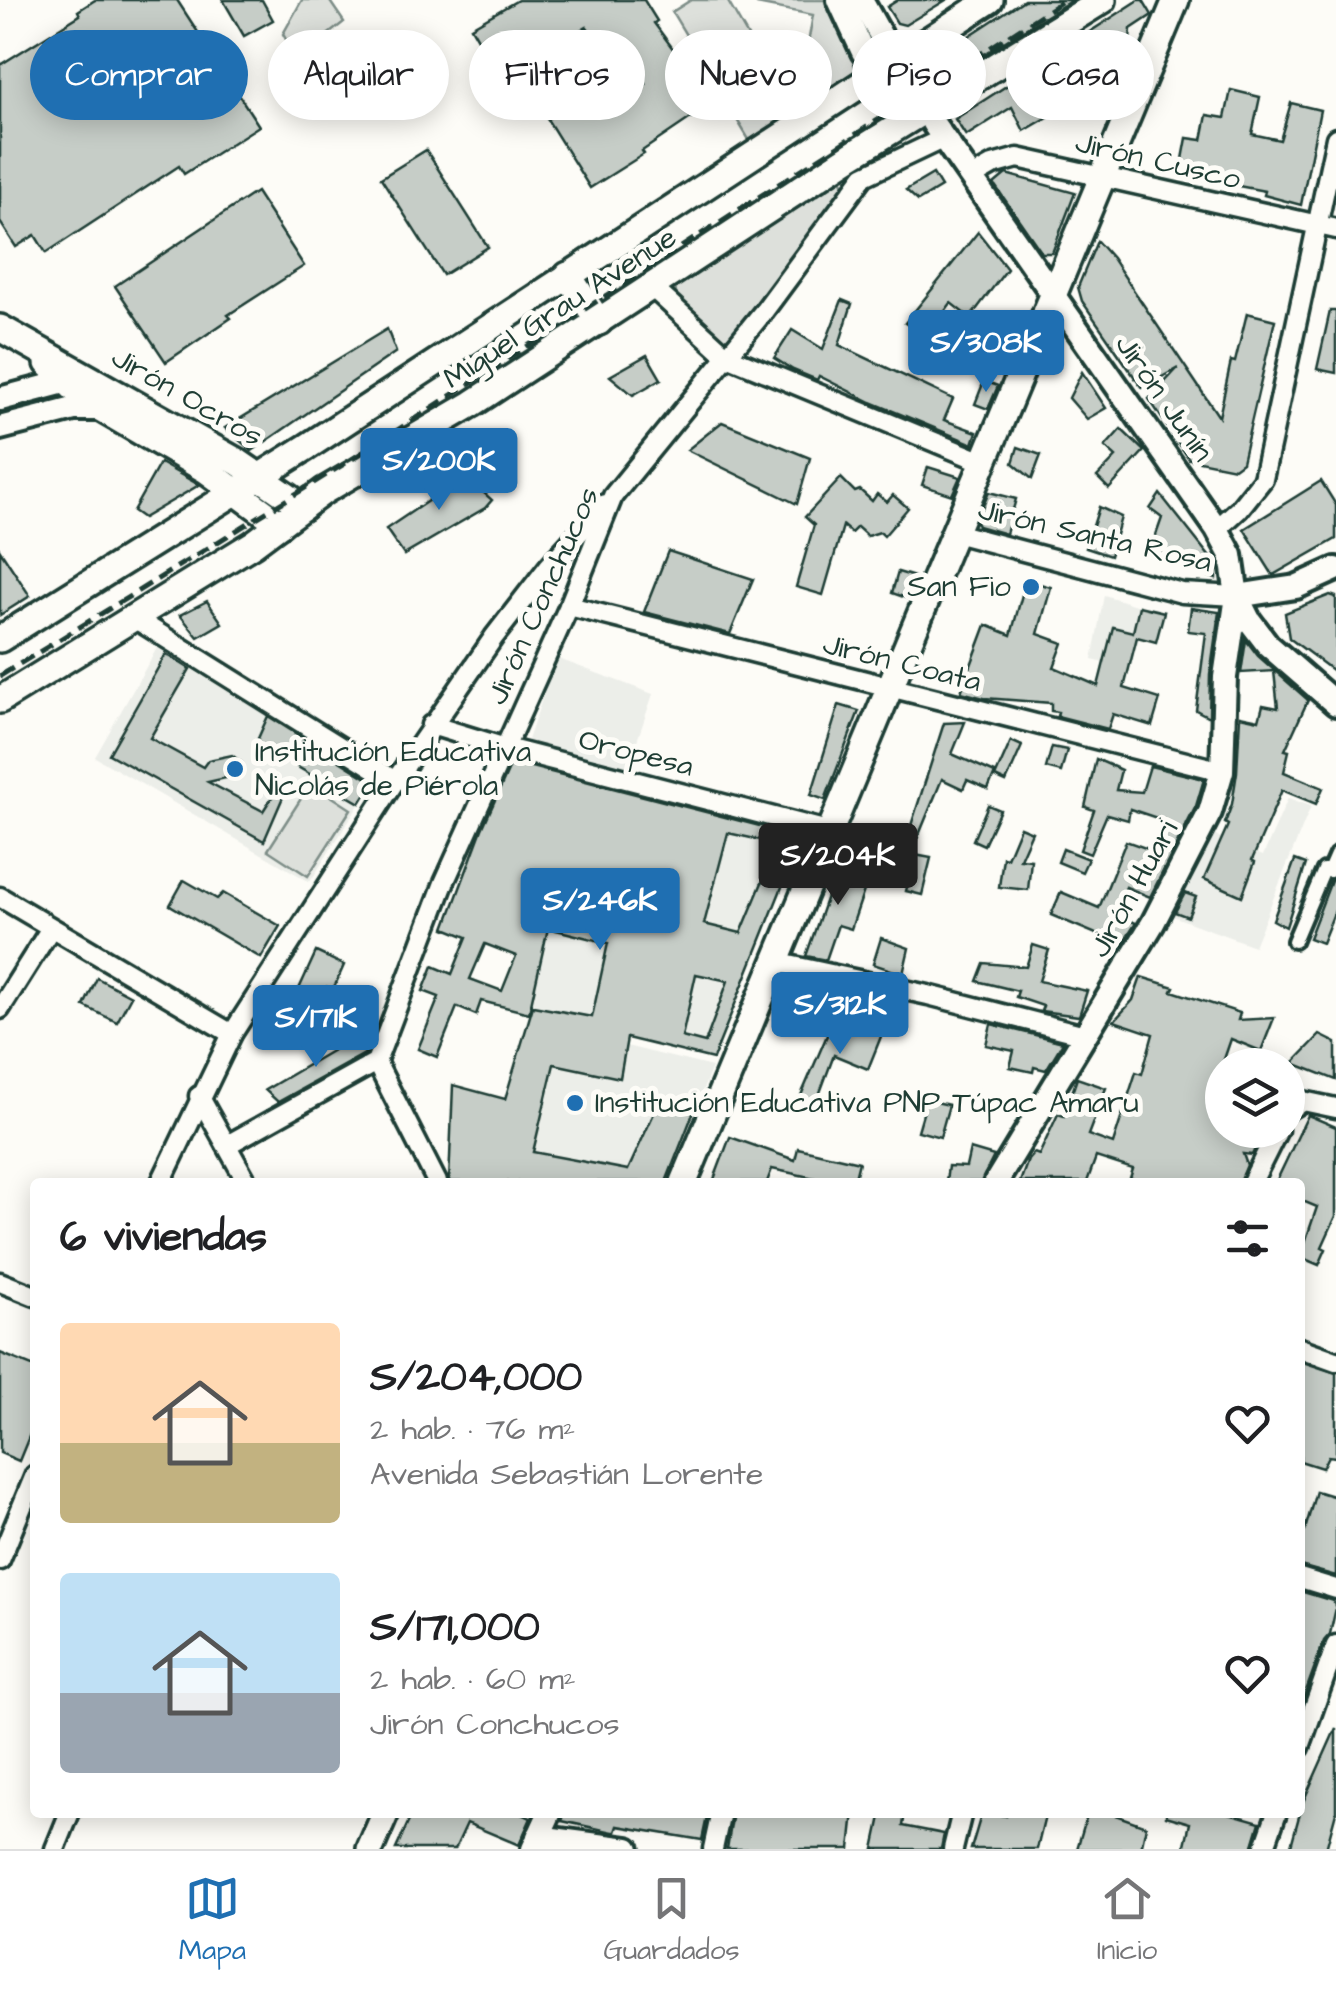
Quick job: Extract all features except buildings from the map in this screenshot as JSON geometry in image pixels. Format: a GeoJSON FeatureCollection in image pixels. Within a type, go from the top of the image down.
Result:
{"type":"FeatureCollection","features":[{"type":"Feature","properties":{"kind":"main road","name":"Miguel Grau Avenue"},"geometry":{"type":"LineString","coordinates":[[944,30],[990,0]]}},
{"type":"Feature","properties":{"kind":"main road","name":"Miguel Grau Avenue"},"geometry":{"type":"LineString","coordinates":[[0,700],[254,544],[304,506],[653,288],[931,121],[1103,0]]}},
{"type":"Feature","properties":{"kind":"main road"},"geometry":{"type":"LineString","coordinates":[[686,1178],[1176,0]]}},
{"type":"Feature","properties":{"kind":"main road","name":"Miguel Grau Avenue"},"geometry":{"type":"LineString","coordinates":[[0,639],[248,484],[852,90]]}},
{"type":"Feature","properties":{"kind":"main road"},"geometry":{"type":"LineString","coordinates":[[568,275],[600,322]]}},
{"type":"Feature","properties":{"kind":"main road","name":"Jirón Ocros"},"geometry":{"type":"LineString","coordinates":[[0,328],[76,379],[238,462],[248,484],[280,524]]}},
{"type":"Feature","properties":{"kind":"main road","name":"Jirón Ocros"},"geometry":{"type":"LineString","coordinates":[[76,379],[86,400],[102,409],[248,484],[304,506]]}},
{"type":"Feature","properties":{"kind":"main road"},"geometry":{"type":"LineString","coordinates":[[370,1849],[383,1818]]}},
{"type":"Feature","properties":{"kind":"street","name":"Jirón Junín"},"geometry":{"type":"LineString","coordinates":[[839,0],[853,30]]}},
{"type":"Feature","properties":{"kind":"street","name":"Jirón Junín"},"geometry":{"type":"LineString","coordinates":[[860,0],[873,30]]}},
{"type":"Feature","properties":{"kind":"street","name":"Jirón Junín"},"geometry":{"type":"LineString","coordinates":[[931,121],[1217,529],[1235,570],[1237,596],[1268,645],[1336,704]]}},
{"type":"Feature","properties":{"kind":"street"},"geometry":{"type":"LineString","coordinates":[[1217,529],[1263,479],[1326,227],[1336,138]]}},
{"type":"Feature","properties":{"kind":"street","name":"Jirón Cusco"},"geometry":{"type":"LineString","coordinates":[[972,177],[993,165],[1018,158],[1326,227]]}},
{"type":"Feature","properties":{"kind":"street","name":"Jirón Conchucos"},"geometry":{"type":"LineString","coordinates":[[376,1062],[444,883],[569,606],[613,496],[727,356],[858,165]]}},
{"type":"Feature","properties":{"kind":"street"},"geometry":{"type":"LineString","coordinates":[[653,288],[727,356],[983,462]]}},
{"type":"Feature","properties":{"kind":"street"},"geometry":{"type":"LineString","coordinates":[[0,399],[76,379]]}},
{"type":"Feature","properties":{"kind":"street"},"geometry":{"type":"LineString","coordinates":[[0,428],[74,409],[102,409]]}},
{"type":"Feature","properties":{"kind":"street"},"geometry":{"type":"LineString","coordinates":[[162,1178],[232,1034],[432,725],[540,578],[613,496]]}},
{"type":"Feature","properties":{"kind":"street","name":"Jirón Santa Rosa"},"geometry":{"type":"LineString","coordinates":[[955,533],[1182,592],[1237,596],[1296,588],[1336,569]]}},
{"type":"Feature","properties":{"kind":"street","name":"Jirón Huari"},"geometry":{"type":"LineString","coordinates":[[998,1178],[1153,923],[1210,812],[1222,771],[1226,677],[1237,596]]}},
{"type":"Feature","properties":{"kind":"street","name":"Jirón Coata"},"geometry":{"type":"LineString","coordinates":[[569,606],[1222,771]]}},
{"type":"Feature","properties":{"kind":"street"},"geometry":{"type":"LineString","coordinates":[[134,618],[395,781]]}},
{"type":"Feature","properties":{"kind":"street","name":"Oropesa"},"geometry":{"type":"LineString","coordinates":[[432,725],[506,748],[828,831]]}},
{"type":"Feature","properties":{"kind":"street"},"geometry":{"type":"LineString","coordinates":[[1294,941],[1324,870],[1328,871],[1336,855]]}},
{"type":"Feature","properties":{"kind":"street"},"geometry":{"type":"LineString","coordinates":[[0,898],[232,1034]]}},
{"type":"Feature","properties":{"kind":"street"},"geometry":{"type":"LineString","coordinates":[[0,1009],[51,928]]}},
{"type":"Feature","properties":{"kind":"street"},"geometry":{"type":"LineString","coordinates":[[775,962],[928,995],[1084,1035]]}},
{"type":"Feature","properties":{"kind":"street"},"geometry":{"type":"LineString","coordinates":[[227,1145],[376,1062],[435,1178]]}},
{"type":"Feature","properties":{"kind":"street"},"geometry":{"type":"LineString","coordinates":[[200,1096],[245,1178]]}},
{"type":"Feature","properties":{"kind":"street"},"geometry":{"type":"LineString","coordinates":[[1305,1102],[1336,1108]]}},
{"type":"Feature","properties":{"kind":"street"},"geometry":{"type":"LineString","coordinates":[[1254,1178],[1269,1148]]}},
{"type":"Feature","properties":{"kind":"street"},"geometry":{"type":"LineString","coordinates":[[0,1282],[30,1294]]}},
{"type":"Feature","properties":{"kind":"street"},"geometry":{"type":"LineString","coordinates":[[1305,1350],[1336,1362]]}},
{"type":"Feature","properties":{"kind":"street"},"geometry":{"type":"LineString","coordinates":[[0,1560],[30,1487]]}},
{"type":"Feature","properties":{"kind":"street"},"geometry":{"type":"LineString","coordinates":[[1305,1580],[1336,1589]]}},
{"type":"Feature","properties":{"kind":"street"},"geometry":{"type":"LineString","coordinates":[[1305,1732],[1336,1645]]}},
{"type":"Feature","properties":{"kind":"street"},"geometry":{"type":"LineString","coordinates":[[54,1849],[67,1818]]}},
{"type":"Feature","properties":{"kind":"street"},"geometry":{"type":"LineString","coordinates":[[547,1818],[535,1843],[628,1849]]}},
{"type":"Feature","properties":{"kind":"street"},"geometry":{"type":"LineString","coordinates":[[712,1849],[720,1818]]}},
{"type":"Feature","properties":{"kind":"street"},"geometry":{"type":"LineString","coordinates":[[953,1849],[961,1818]]}},
{"type":"Feature","properties":{"kind":"street"},"geometry":{"type":"LineString","coordinates":[[1264,1849],[1275,1818]]}},
{"type":"Feature","properties":{"kind":"shaded area"},"geometry":{"type":"Polygon","coordinates":[[[302,0],[329,0],[344,22],[334,30],[285,30],[302,0]]]}},
{"type":"Feature","properties":{"kind":"shaded area"},"geometry":{"type":"Polygon","coordinates":[[[691,0],[727,0],[744,30],[683,30],[672,12],[691,0]]]}},
{"type":"Feature","properties":{"kind":"shaded area"},"geometry":{"type":"Polygon","coordinates":[[[754,0],[830,0],[852,59],[852,79],[832,90],[832,30],[810,30],[813,15],[757,4],[754,0]]]}},
{"type":"Feature","properties":{"kind":"shaded area"},"geometry":{"type":"Polygon","coordinates":[[[737,120],[790,120],[751,143],[737,120]]]}},
{"type":"Feature","properties":{"kind":"shaded area"},"geometry":{"type":"Polygon","coordinates":[[[838,174],[846,188],[727,340],[716,343],[676,294],[675,283],[838,174]]]}},
{"type":"Feature","properties":{"kind":"shaded area"},"geometry":{"type":"Polygon","coordinates":[[[1104,595],[1139,606],[1134,629],[1141,632],[1129,669],[1092,660],[1104,595]]]}},
{"type":"Feature","properties":{"kind":"shaded area","name":"Institución Educativa Nicolás de Piérola"},"geometry":{"type":"Polygon","coordinates":[[[157,648],[374,781],[310,882],[95,757],[157,648]]]}},
{"type":"Feature","properties":{"kind":"shaded area"},"geometry":{"type":"Polygon","coordinates":[[[556,658],[653,694],[626,773],[526,746],[556,658]]]}},
{"type":"Feature","properties":{"kind":"shaded area"},"geometry":{"type":"Polygon","coordinates":[[[509,755],[805,831],[713,1059],[497,1005],[515,956],[445,928],[509,755]]]}},
{"type":"Feature","properties":{"kind":"shaded area"},"geometry":{"type":"Polygon","coordinates":[[[311,783],[351,809],[308,876],[268,850],[311,783]]]}},
{"type":"Feature","properties":{"kind":"shaded area"},"geometry":{"type":"Polygon","coordinates":[[[1288,798],[1311,806],[1254,946],[1167,914],[1210,833],[1263,856],[1288,798]]]}},
{"type":"Feature","properties":{"kind":"shaded area","name":"Institución Educativa PNP Túpac Amaru"},"geometry":{"type":"Polygon","coordinates":[[[528,1022],[712,1067],[668,1178],[448,1178],[453,1085],[505,1099],[528,1022]]]}},
{"type":"Feature","properties":{"kind":"railway"},"geometry":{"type":"LineString","coordinates":[[0,676],[354,458],[1064,0]]}},
{"type":"Feature","properties":{"kind":"place","name":"San Fio"},"geometry":{"type":"Point","coordinates":[1031,587]}},
{"type":"Feature","properties":{"kind":"place","name":"Institución Educativa Nicolás de Piérola"},"geometry":{"type":"Point","coordinates":[235,769]}},
{"type":"Feature","properties":{"kind":"place","name":"Institución Educativa PNP Túpac Amaru"},"geometry":{"type":"Point","coordinates":[575,1103]}}]}
